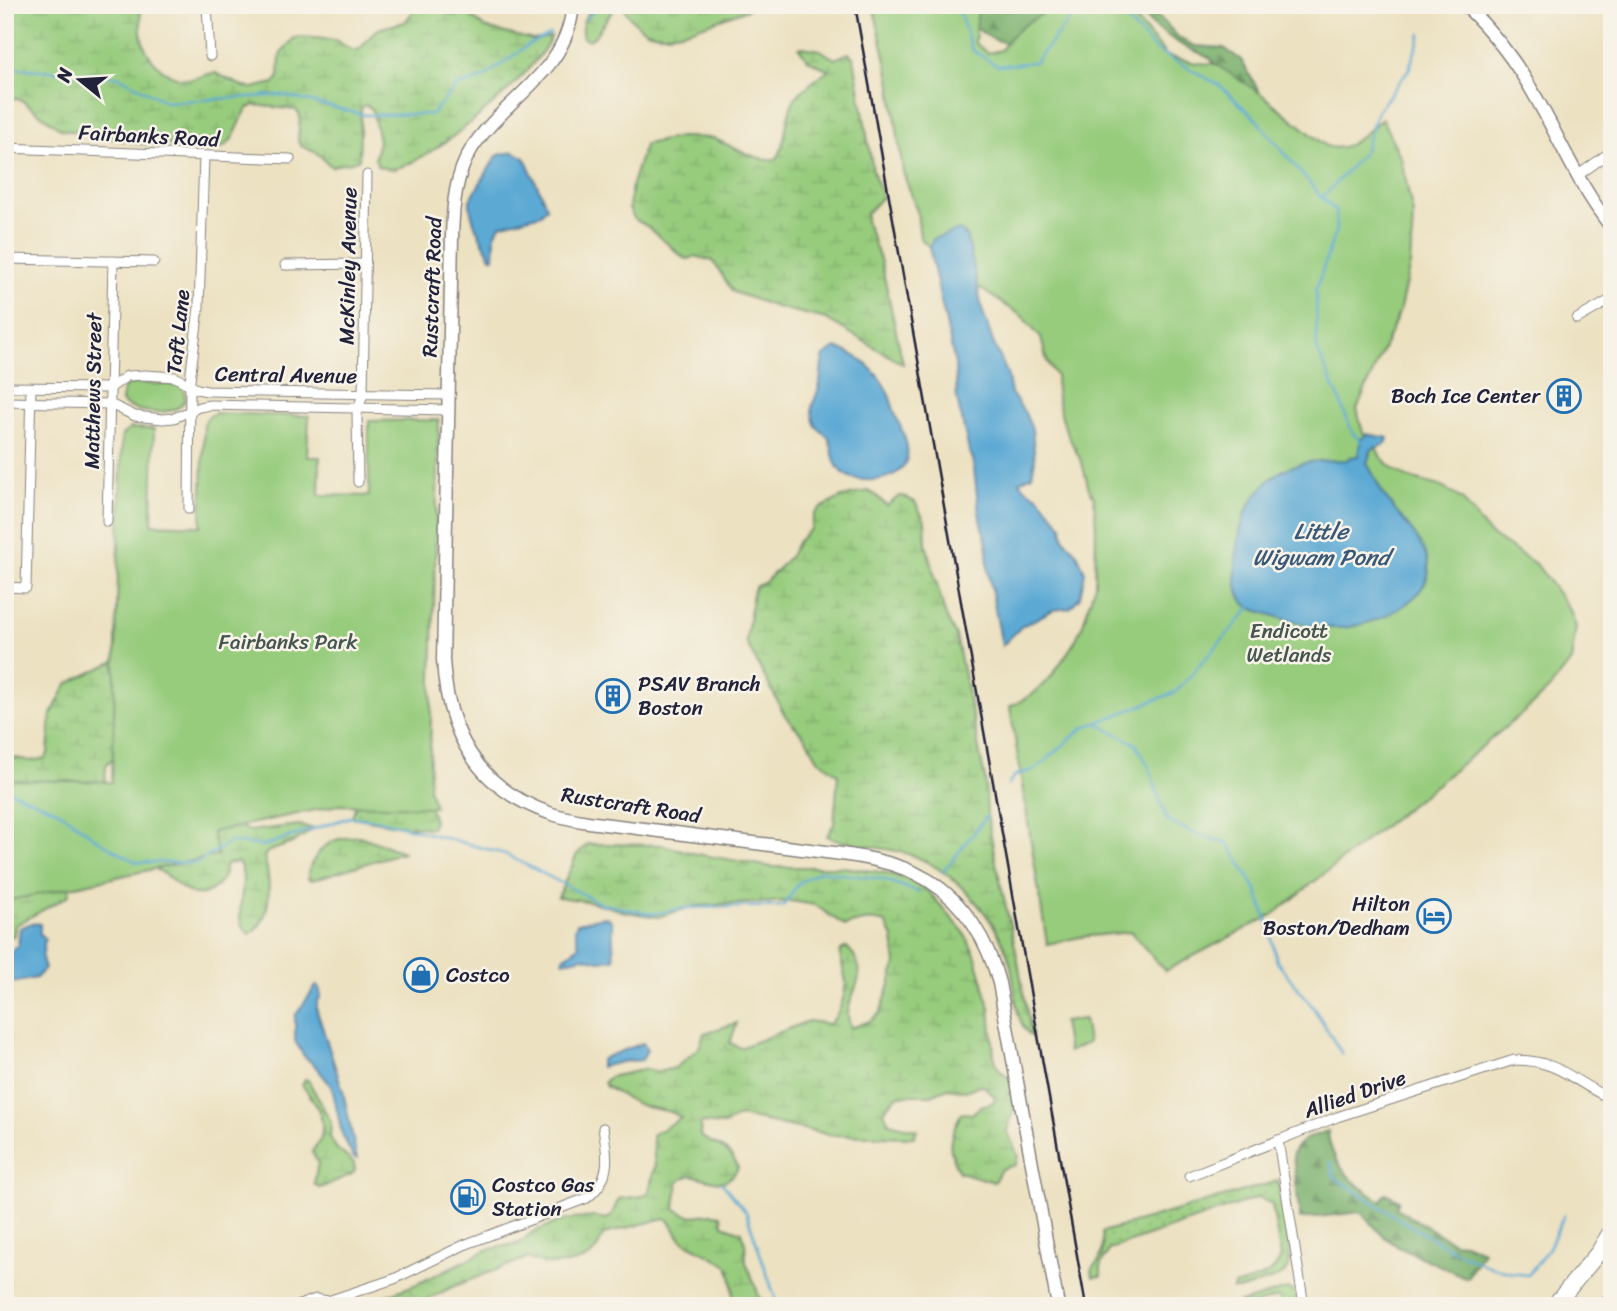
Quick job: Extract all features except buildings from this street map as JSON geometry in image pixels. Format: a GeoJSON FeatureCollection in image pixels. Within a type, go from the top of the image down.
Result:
{"type":"FeatureCollection","features":[{"type":"Feature","properties":{"kind":"highway"},"geometry":{"type":"LineString","coordinates":[[1554,1306],[1599,1252],[1612,1230]]}},
{"type":"Feature","properties":{"kind":"highway"},"geometry":{"type":"LineString","coordinates":[[1605,1306],[1612,1299]]}},
{"type":"Feature","properties":{"kind":"main road","name":"Rustcraft Road"},"geometry":{"type":"LineString","coordinates":[[573,5],[569,27],[559,51],[541,75],[481,136],[465,161],[457,182],[453,211],[448,395],[444,680],[454,724],[476,762],[509,793],[528,804],[555,814],[870,859],[916,873],[949,897],[976,927],[989,953],[999,983],[1058,1306]]}},
{"type":"Feature","properties":{"kind":"main road"},"geometry":{"type":"LineString","coordinates":[[1465,5],[1504,50],[1533,93],[1577,176],[1610,224]]}},
{"type":"Feature","properties":{"kind":"street"},"geometry":{"type":"LineString","coordinates":[[207,5],[209,55]]}},
{"type":"Feature","properties":{"kind":"street","name":"Fairbanks Road"},"geometry":{"type":"LineString","coordinates":[[5,148],[290,159]]}},
{"type":"Feature","properties":{"kind":"street"},"geometry":{"type":"LineString","coordinates":[[1577,176],[1612,151]]}},
{"type":"Feature","properties":{"kind":"street","name":"Taft Lane"},"geometry":{"type":"LineString","coordinates":[[189,509],[190,384],[200,307],[204,157]]}},
{"type":"Feature","properties":{"kind":"street","name":"McKinley Avenue"},"geometry":{"type":"LineString","coordinates":[[358,482],[359,407],[363,394],[367,175]]}},
{"type":"Feature","properties":{"kind":"street"},"geometry":{"type":"LineString","coordinates":[[5,259],[154,262]]}},
{"type":"Feature","properties":{"kind":"street","name":"Matthews Street"},"geometry":{"type":"LineString","coordinates":[[107,522],[113,261]]}},
{"type":"Feature","properties":{"kind":"street"},"geometry":{"type":"LineString","coordinates":[[285,265],[365,264]]}},
{"type":"Feature","properties":{"kind":"street"},"geometry":{"type":"LineString","coordinates":[[1577,319],[1612,299]]}},
{"type":"Feature","properties":{"kind":"street","name":"Central Avenue"},"geometry":{"type":"LineString","coordinates":[[5,387],[110,388],[127,376],[137,375],[175,377],[207,391],[448,395]]}},
{"type":"Feature","properties":{"kind":"street"},"geometry":{"type":"LineString","coordinates":[[5,587],[26,588],[30,388]]}},
{"type":"Feature","properties":{"kind":"street","name":"Central Avenue"},"geometry":{"type":"LineString","coordinates":[[5,401],[110,404],[130,415],[147,418],[174,418],[210,405],[448,410]]}},
{"type":"Feature","properties":{"kind":"street","name":"Allied Drive"},"geometry":{"type":"LineString","coordinates":[[1189,1176],[1337,1117],[1514,1060],[1541,1062],[1557,1067],[1612,1099]]}},
{"type":"Feature","properties":{"kind":"street","name":"Allied Drive"},"geometry":{"type":"LineString","coordinates":[[1599,1093],[1612,1105]]}},
{"type":"Feature","properties":{"kind":"street"},"geometry":{"type":"LineString","coordinates":[[297,1306],[316,1299],[325,1303],[394,1279],[464,1245],[583,1200],[598,1187],[606,1172],[608,1160],[603,1128]]}},
{"type":"Feature","properties":{"kind":"street"},"geometry":{"type":"LineString","coordinates":[[1278,1140],[1304,1306]]}},
{"type":"Feature","properties":{"kind":"green space"},"geometry":{"type":"Polygon","coordinates":[[[5,5],[138,5],[146,49],[163,70],[171,75],[189,79],[216,73],[244,87],[253,88],[274,83],[279,77],[280,55],[294,38],[335,40],[354,51],[361,48],[374,32],[381,28],[405,22],[418,5],[443,5],[452,15],[467,13],[486,28],[533,40],[551,37],[541,53],[505,93],[434,150],[394,169],[378,166],[375,158],[379,140],[372,109],[366,105],[361,108],[359,159],[332,167],[317,153],[301,146],[298,141],[300,115],[296,110],[255,105],[247,109],[233,137],[221,148],[141,144],[61,129],[21,100],[5,96],[5,5]]]}},
{"type":"Feature","properties":{"kind":"green space"},"geometry":{"type":"Polygon","coordinates":[[[592,5],[751,5],[747,10],[669,34],[645,30],[635,23],[622,6],[616,6],[589,40],[583,38],[582,29],[592,5]]]}},
{"type":"Feature","properties":{"kind":"green space","name":"Endicott Wetlands"},"geometry":{"type":"Polygon","coordinates":[[[873,5],[978,5],[975,43],[988,53],[1001,50],[1010,37],[1024,25],[1057,5],[1109,5],[1133,16],[1167,56],[1196,63],[1215,64],[1260,93],[1326,146],[1335,148],[1350,144],[1382,119],[1401,158],[1413,214],[1412,236],[1410,264],[1399,313],[1357,409],[1363,433],[1374,442],[1380,456],[1393,469],[1409,478],[1440,486],[1462,499],[1488,533],[1537,565],[1570,610],[1576,627],[1571,661],[1550,688],[1531,706],[1274,914],[1165,971],[1131,932],[1080,937],[1047,944],[1010,707],[1034,693],[1051,677],[1082,627],[1095,584],[1094,497],[1082,463],[1066,431],[1057,399],[1056,376],[1047,361],[1041,338],[1022,316],[957,273],[920,238],[917,211],[903,172],[890,78],[873,5]]]}},
{"type":"Feature","properties":{"kind":"green space"},"geometry":{"type":"Polygon","coordinates":[[[966,5],[1072,5],[1023,45],[987,36],[973,23],[966,5]]]}},
{"type":"Feature","properties":{"kind":"green space"},"geometry":{"type":"Polygon","coordinates":[[[1132,5],[1148,5],[1180,39],[1195,46],[1224,48],[1241,60],[1260,93],[1220,70],[1210,58],[1180,44],[1156,28],[1132,5]]]}},
{"type":"Feature","properties":{"kind":"green space"},"geometry":{"type":"Polygon","coordinates":[[[799,48],[820,50],[835,59],[849,53],[854,58],[873,171],[882,197],[866,214],[866,221],[881,262],[903,364],[826,319],[776,307],[733,292],[713,261],[695,256],[684,258],[647,226],[634,219],[629,208],[632,184],[645,144],[680,137],[713,138],[747,154],[766,160],[776,159],[782,148],[794,100],[829,70],[808,60],[799,48]]]}},
{"type":"Feature","properties":{"kind":"green space"},"geometry":{"type":"Polygon","coordinates":[[[136,383],[180,385],[185,396],[183,403],[176,409],[165,412],[140,411],[129,407],[122,402],[123,390],[136,383]]]}},
{"type":"Feature","properties":{"kind":"green space","name":"Fairbanks Park"},"geometry":{"type":"Polygon","coordinates":[[[215,413],[309,416],[307,457],[320,457],[319,495],[369,496],[369,421],[439,420],[429,790],[435,807],[339,805],[212,832],[218,855],[7,901],[9,888],[5,890],[5,763],[12,763],[12,780],[112,782],[122,435],[131,428],[154,429],[152,524],[201,526],[204,424],[208,417],[215,413]]]}},
{"type":"Feature","properties":{"kind":"green space"},"geometry":{"type":"Polygon","coordinates":[[[868,491],[887,506],[899,496],[915,502],[925,521],[926,544],[945,614],[956,636],[985,779],[987,814],[996,863],[1032,1037],[1021,1023],[1018,1014],[1011,967],[1005,949],[972,897],[940,870],[923,860],[905,853],[827,836],[834,824],[838,774],[818,759],[805,737],[786,717],[746,642],[756,586],[764,583],[790,556],[798,541],[811,529],[814,515],[819,509],[842,497],[868,491]]]}},
{"type":"Feature","properties":{"kind":"green space"},"geometry":{"type":"Polygon","coordinates":[[[119,659],[118,758],[106,765],[105,786],[218,826],[237,824],[249,831],[299,825],[314,829],[292,843],[267,852],[264,857],[269,888],[266,910],[257,928],[250,934],[243,928],[241,920],[243,880],[238,862],[226,864],[217,886],[201,894],[192,894],[154,868],[144,866],[63,877],[70,890],[68,896],[16,925],[14,935],[5,940],[5,756],[31,761],[45,758],[48,754],[51,715],[67,684],[119,659]]]}},
{"type":"Feature","properties":{"kind":"green space"},"geometry":{"type":"Polygon","coordinates":[[[426,794],[434,821],[431,828],[352,817],[356,804],[426,794]]]}},
{"type":"Feature","properties":{"kind":"green space"},"geometry":{"type":"Polygon","coordinates":[[[359,836],[403,852],[308,879],[313,861],[326,846],[336,840],[359,836]]]}},
{"type":"Feature","properties":{"kind":"green space"},"geometry":{"type":"Polygon","coordinates":[[[588,844],[663,845],[772,867],[843,867],[887,873],[915,881],[930,893],[963,931],[975,954],[990,1008],[994,1056],[998,1068],[1011,1080],[1014,1091],[1014,1109],[1007,1131],[1018,1156],[1015,1165],[1001,1169],[994,1182],[959,1172],[952,1156],[951,1142],[961,1113],[972,1114],[981,1106],[993,1103],[995,1097],[984,1086],[979,1085],[966,1091],[948,1088],[931,1095],[899,1095],[884,1112],[889,1123],[917,1130],[914,1137],[832,1135],[740,1116],[724,1125],[701,1123],[700,1136],[727,1152],[738,1168],[723,1181],[711,1181],[690,1175],[678,1182],[675,1209],[694,1216],[721,1215],[723,1225],[742,1232],[746,1262],[763,1306],[734,1306],[728,1267],[681,1239],[665,1218],[604,1234],[590,1256],[573,1263],[543,1263],[527,1258],[452,1287],[415,1306],[359,1306],[417,1284],[487,1250],[519,1243],[533,1232],[564,1220],[594,1217],[607,1219],[619,1199],[643,1196],[649,1192],[655,1165],[652,1135],[681,1118],[668,1111],[638,1104],[606,1087],[604,1082],[609,1077],[647,1069],[658,1072],[675,1068],[699,1048],[704,1033],[737,1023],[730,1043],[740,1048],[808,1021],[830,1024],[844,995],[846,983],[841,950],[847,947],[856,959],[859,969],[859,979],[849,1006],[851,1028],[870,1021],[880,1013],[896,964],[893,938],[886,923],[865,921],[845,926],[815,905],[791,901],[695,906],[658,917],[558,897],[577,854],[588,844]]]}},
{"type":"Feature","properties":{"kind":"green space"},"geometry":{"type":"Polygon","coordinates":[[[1084,1019],[1088,1043],[1068,1052],[1063,1022],[1084,1019]]]}},
{"type":"Feature","properties":{"kind":"green space"},"geometry":{"type":"Polygon","coordinates":[[[305,1079],[331,1122],[330,1137],[336,1148],[354,1163],[355,1171],[352,1174],[320,1188],[314,1184],[318,1163],[312,1152],[320,1139],[322,1122],[314,1102],[302,1085],[305,1079]]]}},
{"type":"Feature","properties":{"kind":"green space"},"geometry":{"type":"Polygon","coordinates":[[[1328,1131],[1333,1154],[1345,1172],[1362,1188],[1381,1201],[1386,1193],[1399,1200],[1396,1208],[1453,1242],[1464,1243],[1483,1251],[1467,1278],[1398,1247],[1382,1235],[1361,1212],[1300,1219],[1293,1153],[1303,1141],[1328,1131]]]}},
{"type":"Feature","properties":{"kind":"green space"},"geometry":{"type":"Polygon","coordinates":[[[1278,1181],[1289,1256],[1285,1272],[1276,1278],[1233,1290],[1234,1286],[1268,1273],[1281,1257],[1272,1205],[1259,1197],[1110,1249],[1101,1264],[1101,1276],[1093,1277],[1092,1268],[1099,1261],[1102,1252],[1102,1232],[1278,1181]]]}},
{"type":"Feature","properties":{"kind":"green space"},"geometry":{"type":"Polygon","coordinates":[[[1287,1289],[1296,1292],[1299,1306],[1288,1306],[1288,1303],[1281,1305],[1279,1297],[1251,1306],[1238,1304],[1287,1289]]]}},
{"type":"Feature","properties":{"kind":"water"},"geometry":{"type":"Polygon","coordinates":[[[514,152],[525,158],[547,207],[541,214],[500,225],[495,235],[494,258],[477,229],[470,200],[496,157],[514,152]]]}},
{"type":"Feature","properties":{"kind":"water"},"geometry":{"type":"Polygon","coordinates":[[[959,230],[965,234],[969,245],[982,309],[1007,373],[1011,393],[1032,429],[1035,460],[1032,475],[1020,481],[1025,488],[1039,497],[1062,526],[1064,539],[1077,553],[1085,572],[1080,597],[1070,608],[1053,610],[1022,626],[1002,646],[988,572],[987,543],[979,513],[973,459],[957,399],[955,364],[929,247],[933,239],[959,230]]]}},
{"type":"Feature","properties":{"kind":"water"},"geometry":{"type":"Polygon","coordinates":[[[836,348],[856,357],[872,370],[890,397],[905,438],[907,458],[904,466],[889,477],[859,480],[843,473],[835,461],[829,439],[815,424],[812,408],[824,356],[836,348]]]}},
{"type":"Feature","properties":{"kind":"water","name":"Little Wigwam Pond"},"geometry":{"type":"Polygon","coordinates":[[[1367,434],[1388,438],[1386,444],[1372,449],[1367,463],[1384,495],[1424,550],[1428,573],[1423,587],[1398,610],[1364,624],[1347,627],[1323,628],[1303,624],[1248,606],[1238,591],[1236,568],[1238,542],[1244,519],[1256,496],[1274,476],[1290,467],[1319,461],[1347,460],[1358,456],[1361,439],[1367,434]]]}},
{"type":"Feature","properties":{"kind":"water"},"geometry":{"type":"Polygon","coordinates":[[[609,918],[612,923],[614,959],[599,961],[584,957],[564,961],[563,958],[579,946],[575,929],[577,923],[609,918]]]}},
{"type":"Feature","properties":{"kind":"water"},"geometry":{"type":"Polygon","coordinates":[[[32,923],[40,924],[40,934],[45,939],[42,958],[45,969],[36,978],[6,984],[6,962],[18,945],[20,928],[32,923]]]}},
{"type":"Feature","properties":{"kind":"water"},"geometry":{"type":"Polygon","coordinates":[[[316,986],[319,987],[321,996],[317,1002],[317,1011],[343,1091],[357,1159],[353,1157],[342,1134],[332,1087],[304,1056],[295,1041],[295,1016],[316,986]]]}},
{"type":"Feature","properties":{"kind":"water"},"geometry":{"type":"Polygon","coordinates":[[[643,1043],[647,1050],[642,1060],[601,1067],[601,1060],[606,1057],[643,1043]]]}},
{"type":"Feature","properties":{"kind":"waterway"},"geometry":{"type":"LineString","coordinates":[[586,19],[599,5]]}},
{"type":"Feature","properties":{"kind":"waterway"},"geometry":{"type":"LineString","coordinates":[[957,5],[972,50],[998,66],[1035,62],[1070,19],[1094,5]]}},
{"type":"Feature","properties":{"kind":"waterway"},"geometry":{"type":"LineString","coordinates":[[1096,5],[1121,14],[1156,50],[1219,85],[1255,118],[1322,198],[1364,152],[1377,112],[1409,69],[1421,34]]}},
{"type":"Feature","properties":{"kind":"waterway"},"geometry":{"type":"LineString","coordinates":[[5,67],[120,77],[166,102],[282,95],[365,115],[432,114],[456,87],[483,78],[528,45],[550,34]]}},
{"type":"Feature","properties":{"kind":"waterway"},"geometry":{"type":"LineString","coordinates":[[1322,198],[1335,210],[1336,229],[1316,290],[1317,350],[1352,432],[1363,444]]}},
{"type":"Feature","properties":{"kind":"waterway"},"geometry":{"type":"LineString","coordinates":[[1008,785],[1014,776],[1036,769],[1083,728],[1176,692],[1252,606]]}},
{"type":"Feature","properties":{"kind":"waterway"},"geometry":{"type":"LineString","coordinates":[[1096,723],[1136,744],[1149,767],[1167,821],[1202,836],[1228,843],[1257,891],[1277,962],[1313,1007],[1342,1054]]}},
{"type":"Feature","properties":{"kind":"waterway"},"geometry":{"type":"LineString","coordinates":[[5,789],[59,811],[99,841],[136,862],[197,863],[230,842],[263,846],[350,817],[379,820],[505,854],[602,904],[652,914],[684,908],[783,906],[799,883],[819,871],[882,879],[918,892]]}},
{"type":"Feature","properties":{"kind":"waterway"},"geometry":{"type":"LineString","coordinates":[[943,872],[987,816]]}},
{"type":"Feature","properties":{"kind":"waterway"},"geometry":{"type":"LineString","coordinates":[[1331,1162],[1334,1177],[1402,1221],[1455,1251],[1505,1271],[1528,1275],[1549,1248],[1564,1215]]}},
{"type":"Feature","properties":{"kind":"waterway"},"geometry":{"type":"LineString","coordinates":[[722,1183],[746,1212],[778,1306]]}},
{"type":"Feature","properties":{"kind":"railway"},"geometry":{"type":"LineString","coordinates":[[855,5],[1086,1306]]}},
{"type":"Feature","properties":{"kind":"place","name":"Boch Ice Center"},"geometry":{"type":"Point","coordinates":[1564,396]}},
{"type":"Feature","properties":{"kind":"place","name":"PSAV Branch Boston"},"geometry":{"type":"Point","coordinates":[613,696]}},
{"type":"Feature","properties":{"kind":"place","name":"Hilton Boston/Dedham"},"geometry":{"type":"Point","coordinates":[1434,916]}},
{"type":"Feature","properties":{"kind":"place","name":"Costco"},"geometry":{"type":"Point","coordinates":[421,975]}},
{"type":"Feature","properties":{"kind":"place","name":"Costco Gas Station"},"geometry":{"type":"Point","coordinates":[468,1197]}}]}
